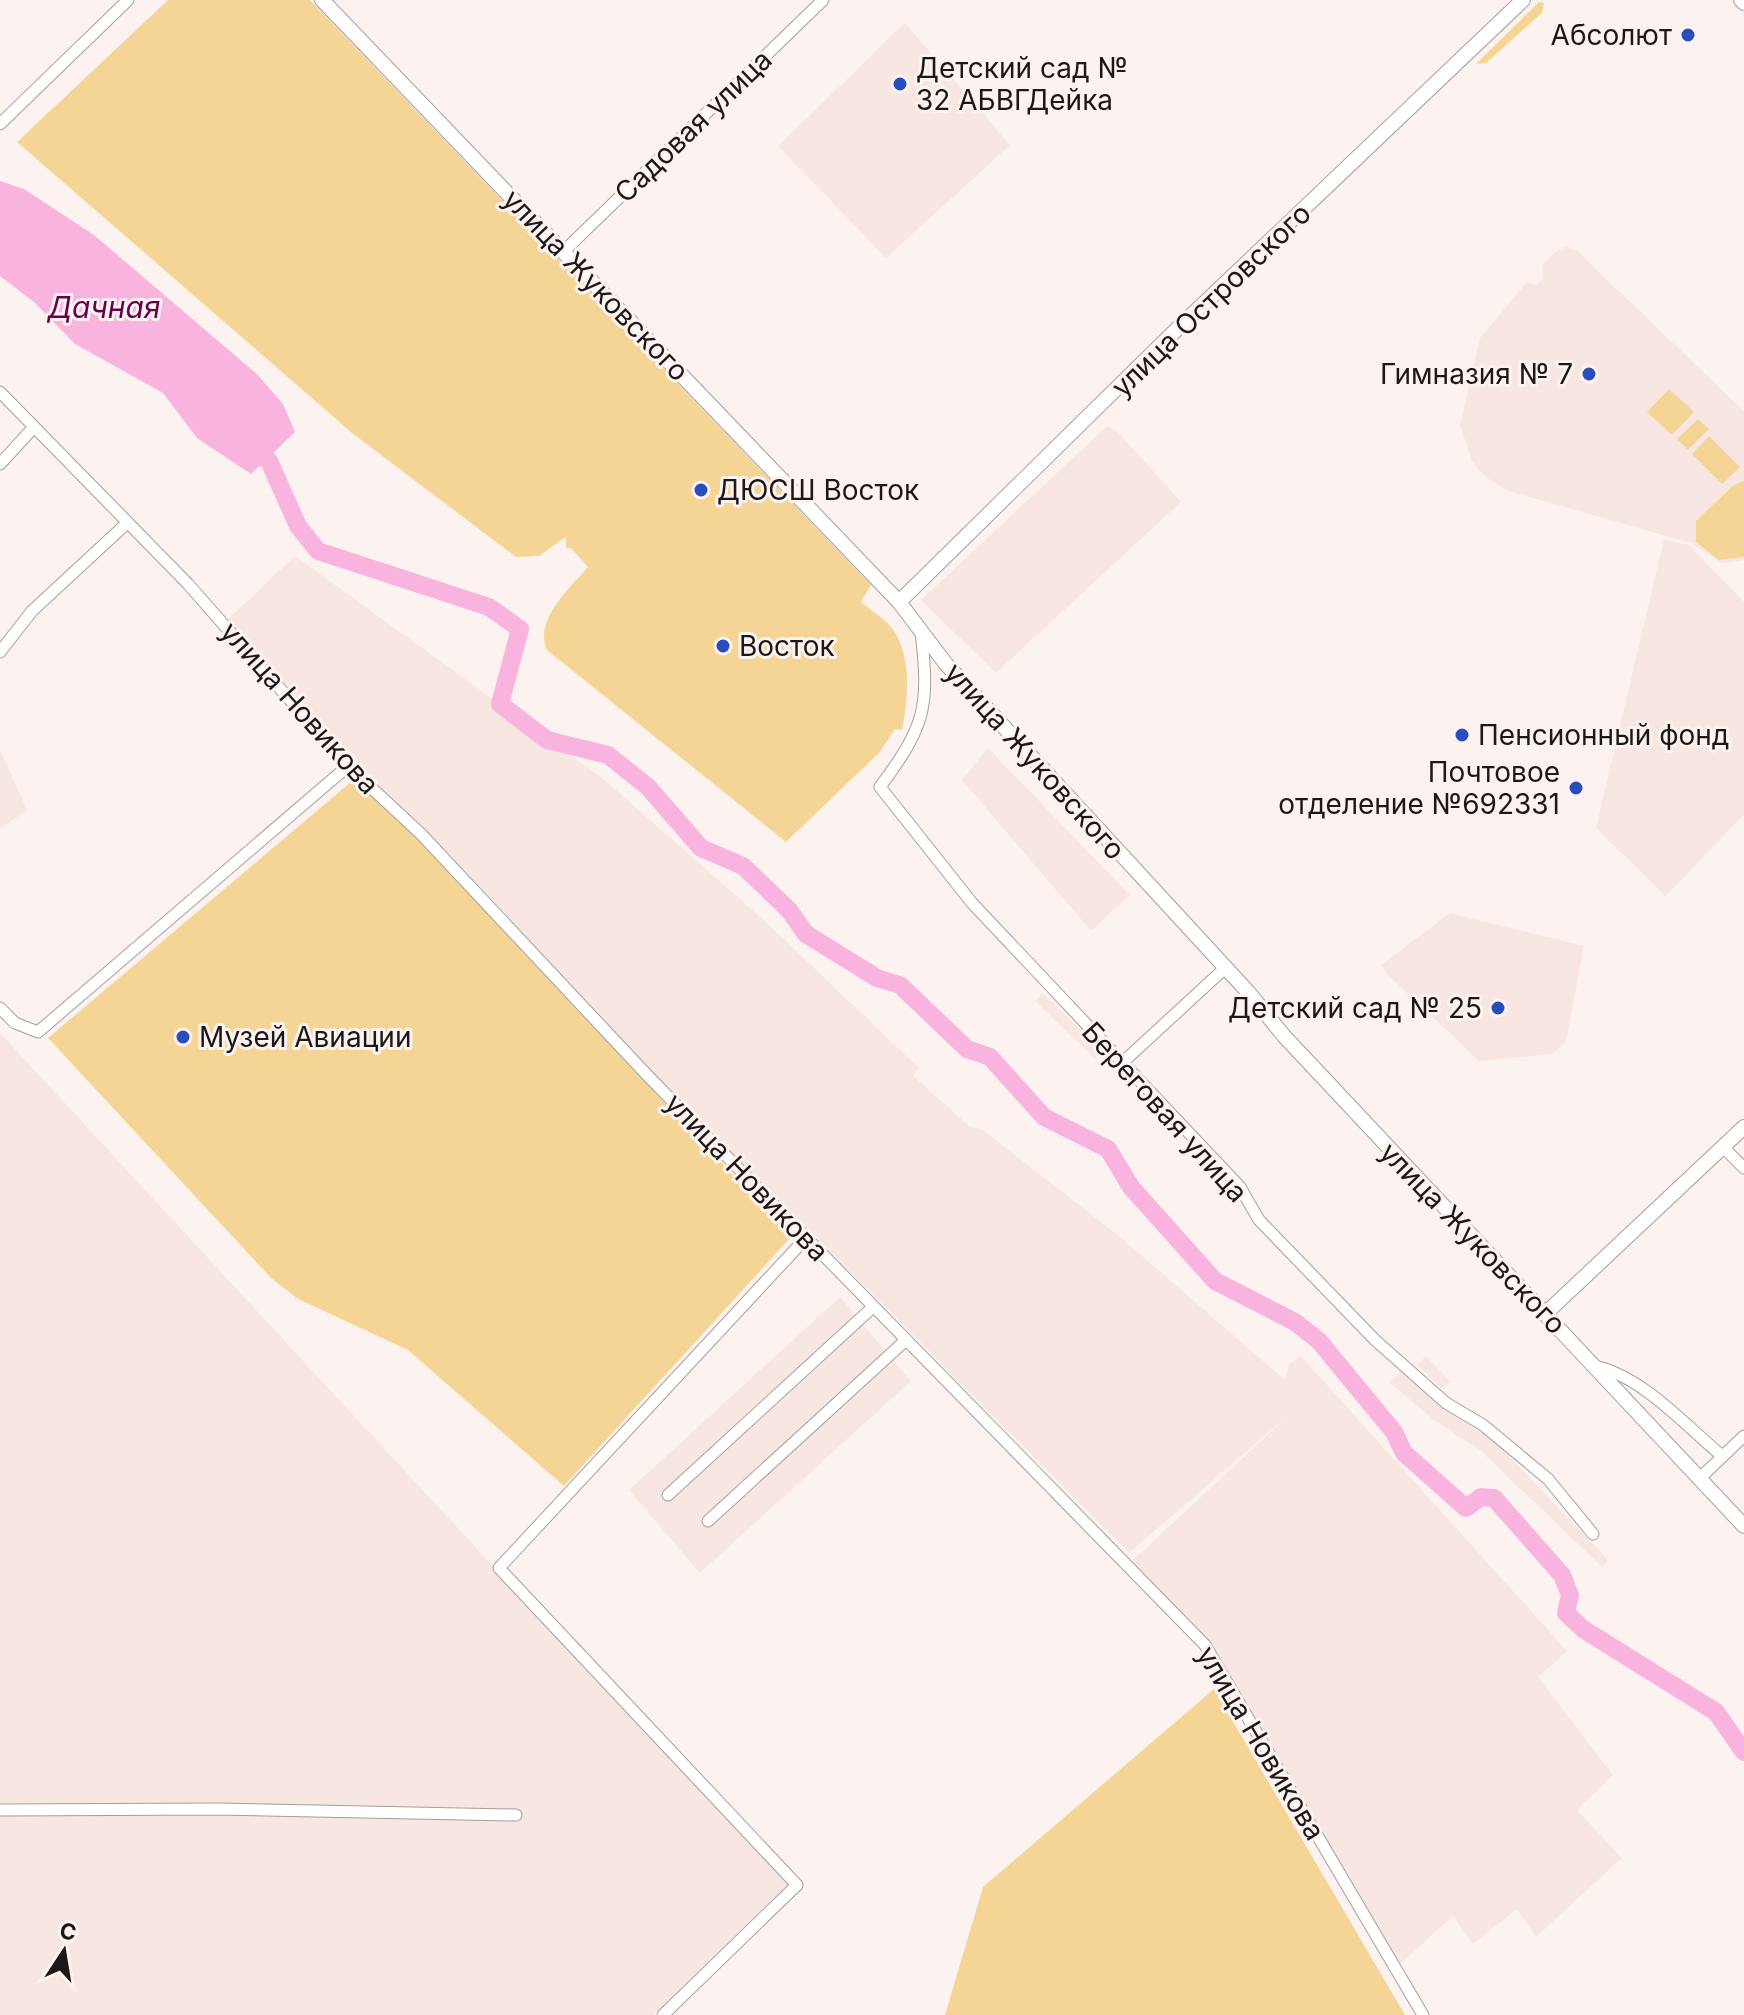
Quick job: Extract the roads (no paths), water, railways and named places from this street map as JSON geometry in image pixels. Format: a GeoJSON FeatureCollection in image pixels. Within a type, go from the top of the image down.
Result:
{"type":"FeatureCollection","features":[{"type":"Feature","properties":{"kind":"main road","name":"улица Жуковского"},"geometry":{"type":"LineString","coordinates":[[322,0],[899,602],[946,664],[1224,969],[1744,1526]]}},
{"type":"Feature","properties":{"kind":"main road","name":"улица Островского"},"geometry":{"type":"LineString","coordinates":[[899,602],[1174,332],[1523,0]]}},
{"type":"Feature","properties":{"kind":"main road"},"geometry":{"type":"LineString","coordinates":[[1545,1314],[1744,1127]]}},
{"type":"Feature","properties":{"kind":"street"},"geometry":{"type":"LineString","coordinates":[[0,124],[128,0]]}},
{"type":"Feature","properties":{"kind":"street","name":"Садовая улица"},"geometry":{"type":"LineString","coordinates":[[563,252],[823,0]]}},
{"type":"Feature","properties":{"kind":"street","name":"улица Новикова"},"geometry":{"type":"LineString","coordinates":[[0,392],[188,584],[348,766],[421,834],[806,1238],[1205,1645],[1423,2015]]}},
{"type":"Feature","properties":{"kind":"street"},"geometry":{"type":"LineString","coordinates":[[0,464],[34,427]]}},
{"type":"Feature","properties":{"kind":"street"},"geometry":{"type":"LineString","coordinates":[[0,652],[32,611],[126,524]]}},
{"type":"Feature","properties":{"kind":"street","name":"Береговая улица"},"geometry":{"type":"LineString","coordinates":[[920,628],[926,683],[922,716],[911,746],[880,787],[972,903],[1240,1187],[1259,1220],[1284,1248],[1365,1329],[1446,1403],[1483,1425],[1548,1479],[1593,1534]]}},
{"type":"Feature","properties":{"kind":"street"},"geometry":{"type":"LineString","coordinates":[[0,1008],[15,1023],[38,1032],[348,766]]}},
{"type":"Feature","properties":{"kind":"street"},"geometry":{"type":"LineString","coordinates":[[1122,1063],[1224,969]]}},
{"type":"Feature","properties":{"kind":"street"},"geometry":{"type":"LineString","coordinates":[[1723,1147],[1744,1168]]}},
{"type":"Feature","properties":{"kind":"street"},"geometry":{"type":"LineString","coordinates":[[663,2015],[797,1885],[499,1568],[806,1238]]}},
{"type":"Feature","properties":{"kind":"street"},"geometry":{"type":"LineString","coordinates":[[668,1495],[873,1307]]}},
{"type":"Feature","properties":{"kind":"street"},"geometry":{"type":"LineString","coordinates":[[708,1521],[906,1340]]}},
{"type":"Feature","properties":{"kind":"street"},"geometry":{"type":"LineString","coordinates":[[1595,1366],[1612,1370],[1644,1392],[1721,1455]]}},
{"type":"Feature","properties":{"kind":"street"},"geometry":{"type":"LineString","coordinates":[[1699,1479],[1744,1436]]}},
{"type":"Feature","properties":{"kind":"street"},"geometry":{"type":"LineString","coordinates":[[0,1810],[205,1809],[516,1815]]}},
{"type":"Feature","properties":{"kind":"water","name":"Дачная"},"geometry":{"type":"Polygon","coordinates":[[[0,181],[24,189],[94,235],[257,374],[283,404],[295,432],[251,474],[197,438],[163,393],[75,344],[34,302],[0,276],[0,181]]]}},
{"type":"Feature","properties":{"kind":"waterway"},"geometry":{"type":"LineString","coordinates":[[251,449],[269,461],[298,526],[318,551],[489,607],[520,629],[500,704],[547,740],[608,755],[648,787],[701,848],[743,866],[789,910],[806,934],[877,978],[900,985],[967,1049],[990,1057],[1044,1117],[1108,1149],[1131,1187],[1215,1281],[1295,1322],[1319,1341],[1394,1432],[1404,1453],[1466,1508],[1481,1497],[1494,1498],[1562,1575],[1570,1595],[1566,1613],[1583,1629],[1716,1712],[1744,1752]]}},
{"type":"Feature","properties":{"kind":"place","name":"Абсолют"},"geometry":{"type":"Point","coordinates":[1688,35]}},
{"type":"Feature","properties":{"kind":"place","name":"Детский сад № 32 АБВГДейка"},"geometry":{"type":"Point","coordinates":[900,84]}},
{"type":"Feature","properties":{"kind":"place","name":"Гимназия № 7"},"geometry":{"type":"Point","coordinates":[1589,374]}},
{"type":"Feature","properties":{"kind":"place","name":"ДЮСШ Восток"},"geometry":{"type":"Point","coordinates":[701,490]}},
{"type":"Feature","properties":{"kind":"place","name":"Восток"},"geometry":{"type":"Point","coordinates":[723,646]}},
{"type":"Feature","properties":{"kind":"place","name":"Пенсионный фонд"},"geometry":{"type":"Point","coordinates":[1462,735]}},
{"type":"Feature","properties":{"kind":"place","name":"Почтовое отделение №692331"},"geometry":{"type":"Point","coordinates":[1576,788]}},
{"type":"Feature","properties":{"kind":"place","name":"Детский сад № 25"},"geometry":{"type":"Point","coordinates":[1498,1008]}},
{"type":"Feature","properties":{"kind":"place","name":"Музей Авиации"},"geometry":{"type":"Point","coordinates":[183,1037]}}]}
